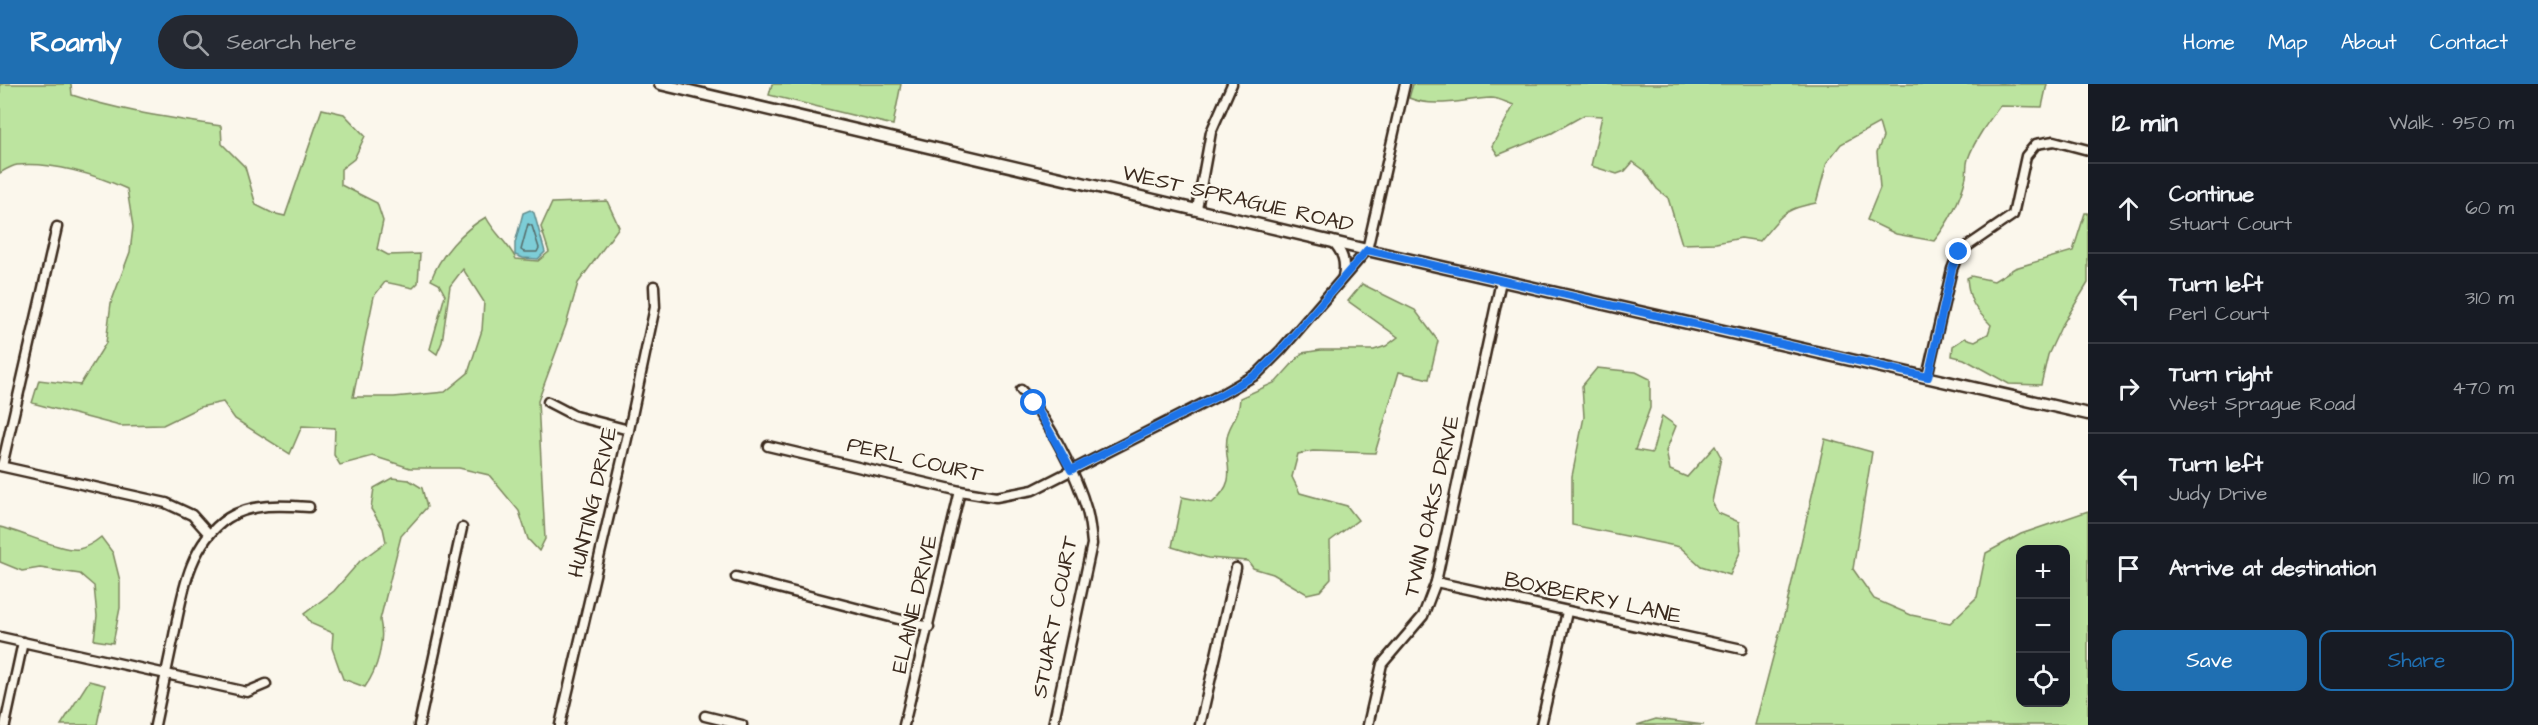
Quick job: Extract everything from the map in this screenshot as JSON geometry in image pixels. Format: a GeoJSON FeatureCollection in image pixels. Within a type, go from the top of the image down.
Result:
{"type":"FeatureCollection","features":[{"type":"Feature","properties":{"kind":"street","name":"WEST SPRAGUE ROAD"},"geometry":{"type":"LineString","coordinates":[[660,84],[1332,242],[2088,414]]}},
{"type":"Feature","properties":{"kind":"street"},"geometry":{"type":"LineString","coordinates":[[1197,209],[1211,132],[1232,84]]}},
{"type":"Feature","properties":{"kind":"street"},"geometry":{"type":"LineString","coordinates":[[1367,250],[1405,84]]}},
{"type":"Feature","properties":{"kind":"street"},"geometry":{"type":"LineString","coordinates":[[1928,377],[1952,269],[1959,252],[2013,215],[2026,156],[2036,144],[2054,141],[2088,150]]}},
{"type":"Feature","properties":{"kind":"street"},"geometry":{"type":"LineString","coordinates":[[57,227],[1,466],[166,503],[192,515],[209,534]]}},
{"type":"Feature","properties":{"kind":"street"},"geometry":{"type":"LineString","coordinates":[[1332,242],[1340,250],[1344,259],[1343,278]]}},
{"type":"Feature","properties":{"kind":"street","name":"PERL COURT"},"geometry":{"type":"LineString","coordinates":[[768,446],[960,491],[996,497],[1032,489],[1222,394],[1257,374],[1367,250]]}},
{"type":"Feature","properties":{"kind":"street","name":"TWIN OAKS DRIVE"},"geometry":{"type":"LineString","coordinates":[[1368,725],[1382,664],[1423,616],[1436,582],[1501,281]]}},
{"type":"Feature","properties":{"kind":"street","name":"HUNTING DRIVE"},"geometry":{"type":"LineString","coordinates":[[560,725],[629,430],[655,307],[654,286]]}},
{"type":"Feature","properties":{"kind":"street","name":"STUART COURT"},"geometry":{"type":"LineString","coordinates":[[1021,390],[1034,403],[1071,470],[1088,514],[1092,544],[1053,725]]}},
{"type":"Feature","properties":{"kind":"street"},"geometry":{"type":"LineString","coordinates":[[548,402],[575,416],[629,430]]}},
{"type":"Feature","properties":{"kind":"street","name":"ELAINE DRIVE"},"geometry":{"type":"LineString","coordinates":[[904,725],[960,491]]}},
{"type":"Feature","properties":{"kind":"street"},"geometry":{"type":"LineString","coordinates":[[155,725],[185,585],[209,534],[229,518],[254,508],[280,505],[309,507]]}},
{"type":"Feature","properties":{"kind":"street"},"geometry":{"type":"LineString","coordinates":[[419,725],[462,528]]}},
{"type":"Feature","properties":{"kind":"street"},"geometry":{"type":"LineString","coordinates":[[1200,725],[1236,568]]}},
{"type":"Feature","properties":{"kind":"street"},"geometry":{"type":"LineString","coordinates":[[736,577],[929,627]]}},
{"type":"Feature","properties":{"kind":"street","name":"BOXBERRY LANE"},"geometry":{"type":"LineString","coordinates":[[1436,582],[1742,649]]}},
{"type":"Feature","properties":{"kind":"street"},"geometry":{"type":"LineString","coordinates":[[1541,725],[1567,612]]}},
{"type":"Feature","properties":{"kind":"street"},"geometry":{"type":"LineString","coordinates":[[0,637],[247,692],[266,684]]}},
{"type":"Feature","properties":{"kind":"street"},"geometry":{"type":"LineString","coordinates":[[5,725],[23,642]]}},
{"type":"Feature","properties":{"kind":"street"},"geometry":{"type":"LineString","coordinates":[[705,716],[742,725]]}},
{"type":"Feature","properties":{"kind":"green space"},"geometry":{"type":"Polygon","coordinates":[[[0,84],[71,84],[72,95],[90,101],[146,114],[221,126],[222,144],[245,167],[256,205],[272,213],[285,216],[322,109],[344,114],[365,136],[354,159],[341,169],[341,185],[377,203],[383,221],[377,249],[388,255],[420,254],[418,283],[413,288],[385,282],[374,296],[353,397],[394,397],[445,392],[468,373],[482,330],[484,302],[463,269],[450,286],[442,342],[437,354],[430,349],[445,295],[439,284],[431,280],[440,261],[453,244],[477,222],[486,217],[516,259],[538,261],[549,252],[541,227],[552,203],[607,201],[619,227],[578,283],[566,325],[538,401],[545,539],[539,551],[528,539],[519,511],[489,475],[459,468],[410,468],[373,456],[340,465],[334,455],[335,428],[302,426],[290,454],[235,419],[223,402],[200,407],[163,425],[120,426],[32,403],[39,380],[80,385],[106,343],[111,303],[130,252],[133,227],[127,189],[87,174],[45,165],[17,165],[0,173],[0,84]]]}},
{"type":"Feature","properties":{"kind":"green space"},"geometry":{"type":"Polygon","coordinates":[[[772,84],[901,84],[893,125],[769,95],[772,84]]]}},
{"type":"Feature","properties":{"kind":"green space"},"geometry":{"type":"Polygon","coordinates":[[[1413,84],[2047,84],[2042,107],[2000,106],[1991,118],[1967,161],[1964,186],[1957,203],[1934,241],[1896,234],[1867,220],[1880,188],[1877,152],[1883,137],[1879,123],[1841,144],[1827,162],[1816,203],[1796,208],[1783,215],[1760,241],[1741,238],[1716,243],[1682,244],[1668,198],[1657,189],[1644,170],[1633,162],[1625,171],[1617,174],[1591,166],[1602,116],[1584,115],[1552,133],[1498,155],[1492,146],[1514,105],[1491,98],[1440,103],[1419,101],[1409,98],[1413,84]]]}},
{"type":"Feature","properties":{"kind":"green space"},"geometry":{"type":"Polygon","coordinates":[[[2085,213],[2088,213],[2088,283],[2061,327],[2048,355],[2041,385],[2009,384],[1964,359],[1952,356],[1953,346],[1965,338],[1975,341],[1988,334],[1991,325],[1974,304],[1969,293],[1967,278],[1971,276],[1994,281],[2015,268],[2073,251],[2085,213]]]}},
{"type":"Feature","properties":{"kind":"green space"},"geometry":{"type":"Polygon","coordinates":[[[1362,284],[1415,310],[1438,341],[1429,379],[1399,372],[1375,453],[1313,451],[1298,454],[1292,477],[1300,493],[1347,506],[1358,520],[1330,541],[1331,579],[1320,591],[1307,594],[1273,574],[1253,568],[1248,561],[1208,558],[1172,547],[1182,497],[1212,503],[1226,485],[1229,469],[1226,443],[1240,398],[1276,382],[1302,353],[1321,350],[1374,350],[1386,346],[1398,337],[1348,301],[1362,284]]]}},
{"type":"Feature","properties":{"kind":"green space"},"geometry":{"type":"Polygon","coordinates":[[[1597,368],[1636,372],[1650,379],[1650,408],[1635,450],[1652,453],[1662,416],[1676,426],[1666,451],[1670,470],[1687,477],[1715,446],[1721,457],[1712,502],[1718,513],[1739,522],[1741,550],[1730,575],[1701,566],[1680,547],[1572,525],[1572,476],[1584,417],[1582,386],[1597,368]]]}},
{"type":"Feature","properties":{"kind":"green space"},"geometry":{"type":"Polygon","coordinates":[[[1825,439],[1872,452],[1853,569],[1874,599],[1911,615],[1950,623],[1977,597],[1986,553],[2021,534],[2088,511],[2088,725],[1755,725],[1785,612],[1825,439]]]}},
{"type":"Feature","properties":{"kind":"green space"},"geometry":{"type":"Polygon","coordinates":[[[392,478],[409,480],[422,488],[427,507],[401,536],[380,620],[382,637],[379,655],[374,672],[365,687],[343,679],[332,648],[333,633],[312,624],[304,614],[334,591],[360,561],[386,542],[383,528],[371,509],[374,488],[392,478]]]}},
{"type":"Feature","properties":{"kind":"green space"},"geometry":{"type":"Polygon","coordinates":[[[0,527],[72,549],[85,547],[101,537],[113,553],[120,581],[120,608],[113,643],[94,640],[97,616],[94,586],[80,574],[40,568],[22,571],[0,562],[0,527]]]}},
{"type":"Feature","properties":{"kind":"green space"},"geometry":{"type":"Polygon","coordinates":[[[89,681],[105,685],[97,725],[61,725],[89,681]]]}},
{"type":"Feature","properties":{"kind":"green space"},"geometry":{"type":"Polygon","coordinates":[[[1656,719],[1704,725],[1637,725],[1656,719]]]}},
{"type":"Feature","properties":{"kind":"water"},"geometry":{"type":"Polygon","coordinates":[[[530,210],[534,213],[545,252],[538,259],[515,255],[515,243],[523,213],[530,210]]]}},
{"type":"Feature","properties":{"kind":"route"},"geometry":{"type":"LineString","coordinates":[[1034,403],[1071,470],[1257,374],[1281,350],[1367,250],[1928,377],[1952,269],[1959,252]]}}]}
